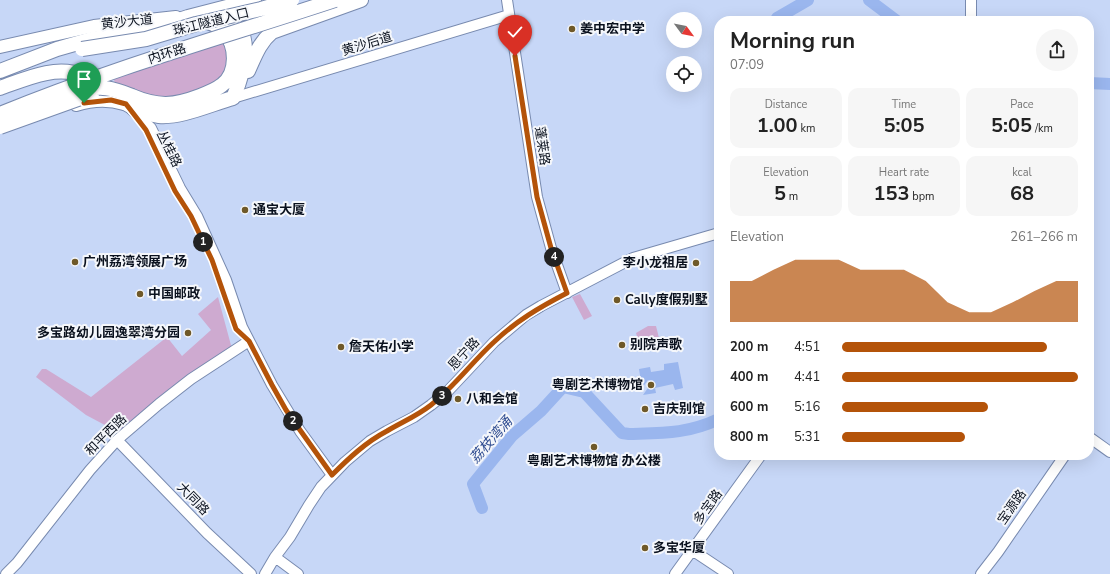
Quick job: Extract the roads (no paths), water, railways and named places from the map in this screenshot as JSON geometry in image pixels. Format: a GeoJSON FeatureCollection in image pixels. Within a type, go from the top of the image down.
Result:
{"type":"FeatureCollection","features":[{"type":"Feature","properties":{"kind":"highway","name":"黄沙大道"},"geometry":{"type":"LineString","coordinates":[[188,16],[254,0]]}},
{"type":"Feature","properties":{"kind":"highway"},"geometry":{"type":"LineString","coordinates":[[270,0],[264,7],[263,14],[265,22],[272,32]]}},
{"type":"Feature","properties":{"kind":"highway","name":"珠江隧道入口"},"geometry":{"type":"LineString","coordinates":[[0,77],[82,49],[136,41],[292,0]]}},
{"type":"Feature","properties":{"kind":"highway","name":"内环路"},"geometry":{"type":"LineString","coordinates":[[0,105],[74,77],[159,48],[314,0]]}},
{"type":"Feature","properties":{"kind":"highway","name":"内环路"},"geometry":{"type":"LineString","coordinates":[[0,114],[60,90],[149,59],[335,0]]}},
{"type":"Feature","properties":{"kind":"highway"},"geometry":{"type":"LineString","coordinates":[[70,93],[96,87],[116,89],[150,114],[166,116],[233,98],[244,79],[260,44],[272,32],[361,0]]}},
{"type":"Feature","properties":{"kind":"highway"},"geometry":{"type":"LineString","coordinates":[[0,71],[57,48],[92,39],[149,30],[188,16],[220,15],[232,20],[239,27],[244,38],[246,56],[240,82],[233,98]]}},
{"type":"Feature","properties":{"kind":"highway"},"geometry":{"type":"LineString","coordinates":[[0,127],[79,97],[97,92],[110,92],[129,100],[168,104],[189,100],[212,91],[223,84],[230,76],[234,66],[231,42],[224,32],[215,24],[188,16]]}},
{"type":"Feature","properties":{"kind":"highway"},"geometry":{"type":"LineString","coordinates":[[0,119],[70,93],[159,48]]}},
{"type":"Feature","properties":{"kind":"highway"},"geometry":{"type":"LineString","coordinates":[[0,88],[43,74],[54,72],[73,73],[129,100]]}},
{"type":"Feature","properties":{"kind":"main road","name":"黄沙大道"},"geometry":{"type":"LineString","coordinates":[[0,47],[94,26],[188,16]]}},
{"type":"Feature","properties":{"kind":"main road"},"geometry":{"type":"LineString","coordinates":[[0,134],[84,103],[129,100]]}},
{"type":"Feature","properties":{"kind":"street","name":"蓬莱路"},"geometry":{"type":"LineString","coordinates":[[507,0],[537,197],[551,248],[567,293]]}},
{"type":"Feature","properties":{"kind":"street"},"geometry":{"type":"LineString","coordinates":[[971,0],[971,16]]}},
{"type":"Feature","properties":{"kind":"street","name":"黄沙后道"},"geometry":{"type":"LineString","coordinates":[[233,98],[509,15]]}},
{"type":"Feature","properties":{"kind":"street","name":"丛桂路"},"geometry":{"type":"LineString","coordinates":[[129,100],[151,128],[180,188],[197,216],[220,267],[242,327],[272,385],[286,410],[332,475]]}},
{"type":"Feature","properties":{"kind":"street","name":"丛桂路"},"geometry":{"type":"LineString","coordinates":[[129,100],[146,130],[175,191],[191,216],[212,260],[236,329],[249,341]]}},
{"type":"Feature","properties":{"kind":"street","name":"恩宁路"},"geometry":{"type":"LineString","coordinates":[[265,574],[275,557],[290,537],[308,505],[332,475],[354,453],[370,441],[414,417],[447,392],[511,326],[541,306],[637,256],[714,234]]}},
{"type":"Feature","properties":{"kind":"street"},"geometry":{"type":"LineString","coordinates":[[220,267],[220,283]]}},
{"type":"Feature","properties":{"kind":"street","name":"和平西路"},"geometry":{"type":"LineString","coordinates":[[6,574],[17,563],[90,470],[117,440],[191,379],[249,341]]}},
{"type":"Feature","properties":{"kind":"street","name":"大同路"},"geometry":{"type":"LineString","coordinates":[[117,440],[207,533],[251,574]]}},
{"type":"Feature","properties":{"kind":"street"},"geometry":{"type":"LineString","coordinates":[[1094,441],[1110,452]]}},
{"type":"Feature","properties":{"kind":"street","name":"多宝路"},"geometry":{"type":"LineString","coordinates":[[675,574],[757,460]]}},
{"type":"Feature","properties":{"kind":"street","name":"宝源路"},"geometry":{"type":"LineString","coordinates":[[981,574],[1062,460]]}},
{"type":"Feature","properties":{"kind":"street"},"geometry":{"type":"LineString","coordinates":[[692,550],[728,574]]}},
{"type":"Feature","properties":{"kind":"street"},"geometry":{"type":"LineString","coordinates":[[275,557],[298,574]]}},
{"type":"Feature","properties":{"kind":"water"},"geometry":{"type":"Polygon","coordinates":[[[678,362],[683,388],[675,390],[673,384],[655,388],[656,393],[643,395],[652,382],[648,380],[642,388],[639,369],[650,367],[651,372],[664,370],[664,364],[678,362]]]}},
{"type":"Feature","properties":{"kind":"waterway","name":"荔枝湾涌"},"geometry":{"type":"LineString","coordinates":[[780,16],[808,0]]}},
{"type":"Feature","properties":{"kind":"waterway","name":"荔枝湾涌"},"geometry":{"type":"LineString","coordinates":[[869,0],[890,16]]}},
{"type":"Feature","properties":{"kind":"waterway","name":"荔枝湾涌"},"geometry":{"type":"LineString","coordinates":[[1094,83],[1110,84]]}},
{"type":"Feature","properties":{"kind":"waterway","name":"荔枝湾涌"},"geometry":{"type":"LineString","coordinates":[[482,508],[473,484],[512,436],[541,411],[563,387],[584,392],[622,433],[675,432],[696,428],[714,421]]}},
{"type":"Feature","properties":{"kind":"place","name":"姜中宏中学"},"geometry":{"type":"Point","coordinates":[572,29]}},
{"type":"Feature","properties":{"kind":"place","name":"通宝大厦"},"geometry":{"type":"Point","coordinates":[245,210]}},
{"type":"Feature","properties":{"kind":"place","name":"广州荔湾领展广场"},"geometry":{"type":"Point","coordinates":[75,262]}},
{"type":"Feature","properties":{"kind":"place","name":"李小龙祖居"},"geometry":{"type":"Point","coordinates":[696,263]}},
{"type":"Feature","properties":{"kind":"place","name":"中国邮政"},"geometry":{"type":"Point","coordinates":[140,294]}},
{"type":"Feature","properties":{"kind":"place","name":"Cally度假别墅"},"geometry":{"type":"Point","coordinates":[617,300]}},
{"type":"Feature","properties":{"kind":"place","name":"多宝路幼儿园逸翠湾分园"},"geometry":{"type":"Point","coordinates":[188,333]}},
{"type":"Feature","properties":{"kind":"place","name":"别院声歌"},"geometry":{"type":"Point","coordinates":[622,345]}},
{"type":"Feature","properties":{"kind":"place","name":"詹天佑小学"},"geometry":{"type":"Point","coordinates":[341,347]}},
{"type":"Feature","properties":{"kind":"place","name":"粤剧艺术博物馆"},"geometry":{"type":"Point","coordinates":[651,385]}},
{"type":"Feature","properties":{"kind":"place","name":"八和会馆"},"geometry":{"type":"Point","coordinates":[458,399]}},
{"type":"Feature","properties":{"kind":"place","name":"吉庆别馆"},"geometry":{"type":"Point","coordinates":[645,409]}},
{"type":"Feature","properties":{"kind":"place","name":"粤剧艺术博物馆 办公楼"},"geometry":{"type":"Point","coordinates":[594,447]}},
{"type":"Feature","properties":{"kind":"place","name":"多宝华厦"},"geometry":{"type":"Point","coordinates":[645,548]}}]}
